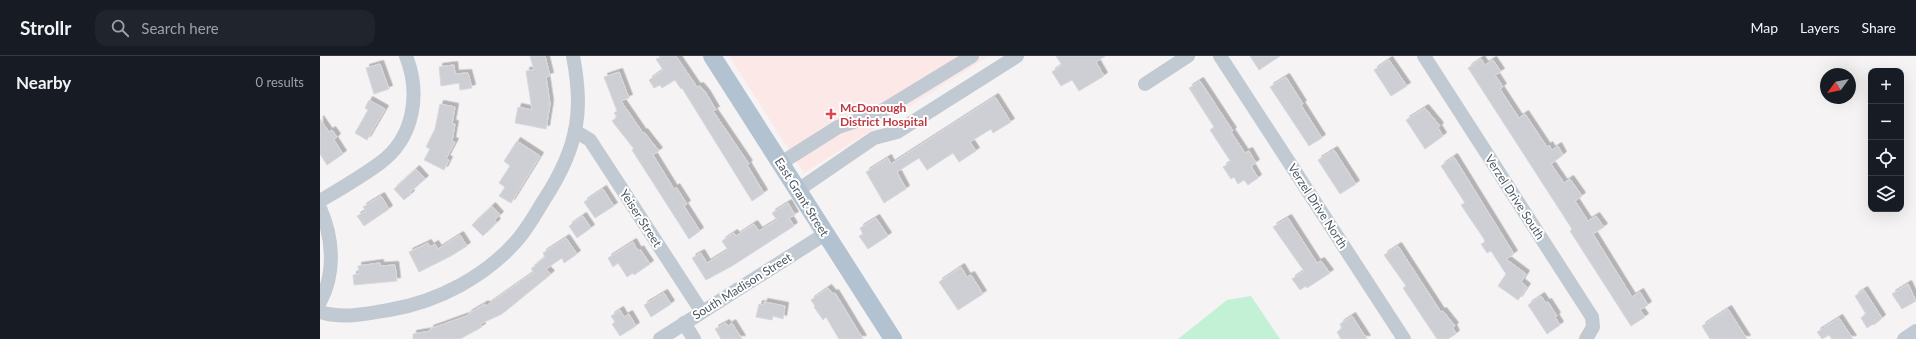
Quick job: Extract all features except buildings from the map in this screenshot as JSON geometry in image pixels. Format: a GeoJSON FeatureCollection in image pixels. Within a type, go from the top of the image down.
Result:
{"type":"FeatureCollection","features":[{"type":"Feature","properties":{"kind":"main road","name":"East Grant Street"},"geometry":{"type":"LineString","coordinates":[[712,56],[893,339]]}},
{"type":"Feature","properties":{"kind":"street"},"geometry":{"type":"LineString","coordinates":[[320,201],[380,163],[400,141],[408,128],[414,99],[411,69],[406,56]]}},
{"type":"Feature","properties":{"kind":"street"},"geometry":{"type":"LineString","coordinates":[[320,312],[338,315],[396,309],[440,295],[462,285],[507,250],[528,226],[562,169],[575,131],[577,101],[573,56]]}},
{"type":"Feature","properties":{"kind":"street"},"geometry":{"type":"LineString","coordinates":[[781,163],[838,127],[877,114],[972,56]]}},
{"type":"Feature","properties":{"kind":"street"},"geometry":{"type":"LineString","coordinates":[[798,190],[874,138],[897,132],[1017,56]]}},
{"type":"Feature","properties":{"kind":"street"},"geometry":{"type":"LineString","coordinates":[[1144,84],[1188,56]]}},
{"type":"Feature","properties":{"kind":"street","name":"Verzel Drive North"},"geometry":{"type":"LineString","coordinates":[[1220,56],[1404,339]]}},
{"type":"Feature","properties":{"kind":"street","name":"Verzel Drive South"},"geometry":{"type":"LineString","coordinates":[[1424,56],[1592,317],[1593,327],[1586,339]]}},
{"type":"Feature","properties":{"kind":"street","name":"Yeiser Street"},"geometry":{"type":"LineString","coordinates":[[575,131],[590,140],[702,312]]}},
{"type":"Feature","properties":{"kind":"street"},"geometry":{"type":"LineString","coordinates":[[320,208],[329,234],[331,250],[331,266],[320,302]]}},
{"type":"Feature","properties":{"kind":"street","name":"South Madison Street"},"geometry":{"type":"LineString","coordinates":[[660,339],[825,234]]}},
{"type":"Feature","properties":{"kind":"street"},"geometry":{"type":"LineString","coordinates":[[684,323],[694,339]]}},
{"type":"Feature","properties":{"kind":"street"},"geometry":{"type":"LineString","coordinates":[[1904,339],[1916,331]]}},
{"type":"Feature","properties":{"kind":"shaded area","name":"McDonough District Hospital"},"geometry":{"type":"Polygon","coordinates":[[[729,56],[989,56],[804,173],[729,56]]]}},
{"type":"Feature","properties":{"kind":"green space"},"geometry":{"type":"Polygon","coordinates":[[[1251,296],[1280,339],[1178,339],[1227,300],[1251,296]]]}},
{"type":"Feature","properties":{"kind":"place","name":"McDonough District Hospital"},"geometry":{"type":"Point","coordinates":[831,114]}}]}
